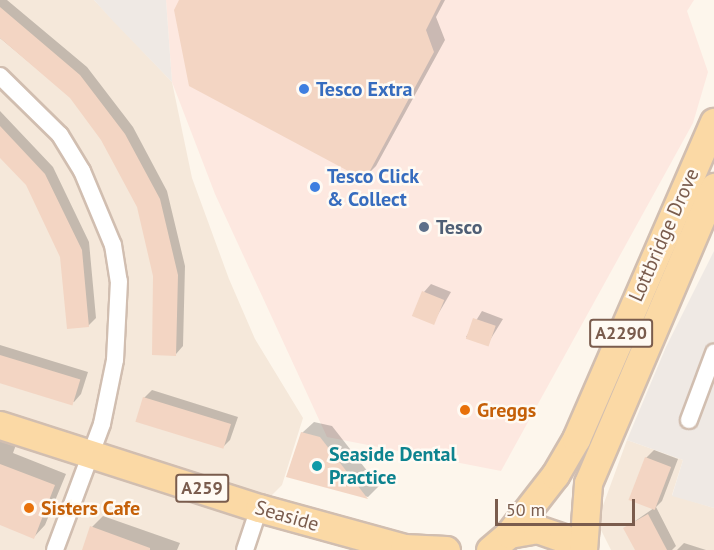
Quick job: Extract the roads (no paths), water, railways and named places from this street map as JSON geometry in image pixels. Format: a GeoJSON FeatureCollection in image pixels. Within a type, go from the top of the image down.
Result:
{"type":"FeatureCollection","features":[{"type":"Feature","properties":{"kind":"main road","name":"Lottbridge Drove"},"geometry":{"type":"LineString","coordinates":[[499,542],[555,475],[576,439],[714,122]]}},
{"type":"Feature","properties":{"kind":"main road","name":"Lottbridge Drove"},"geometry":{"type":"LineString","coordinates":[[582,550],[588,483],[714,187]]}},
{"type":"Feature","properties":{"kind":"main road","name":"Seaside"},"geometry":{"type":"LineString","coordinates":[[0,425],[92,452],[259,508],[406,549],[446,550]]}},
{"type":"Feature","properties":{"kind":"main road"},"geometry":{"type":"LineString","coordinates":[[454,550],[499,542],[522,530],[550,531],[576,550]]}},
{"type":"Feature","properties":{"kind":"street"},"geometry":{"type":"LineString","coordinates":[[0,76],[60,135],[100,206],[113,245],[120,315],[115,360],[92,452],[55,550]]}},
{"type":"Feature","properties":{"kind":"street"},"geometry":{"type":"LineString","coordinates":[[689,420],[714,352]]}},
{"type":"Feature","properties":{"kind":"street"},"geometry":{"type":"LineString","coordinates":[[245,550],[259,508]]}},
{"type":"Feature","properties":{"kind":"place","name":"Tesco Extra"},"geometry":{"type":"Point","coordinates":[304,89]}},
{"type":"Feature","properties":{"kind":"place","name":"Tesco Click & Collect"},"geometry":{"type":"Point","coordinates":[315,187]}},
{"type":"Feature","properties":{"kind":"place","name":"Tesco"},"geometry":{"type":"Point","coordinates":[424,227]}},
{"type":"Feature","properties":{"kind":"place","name":"Greggs"},"geometry":{"type":"Point","coordinates":[465,410]}},
{"type":"Feature","properties":{"kind":"place","name":"Seaside Dental Practice"},"geometry":{"type":"Point","coordinates":[317,466]}},
{"type":"Feature","properties":{"kind":"place","name":"Sisters Cafe"},"geometry":{"type":"Point","coordinates":[29,508]}}]}
